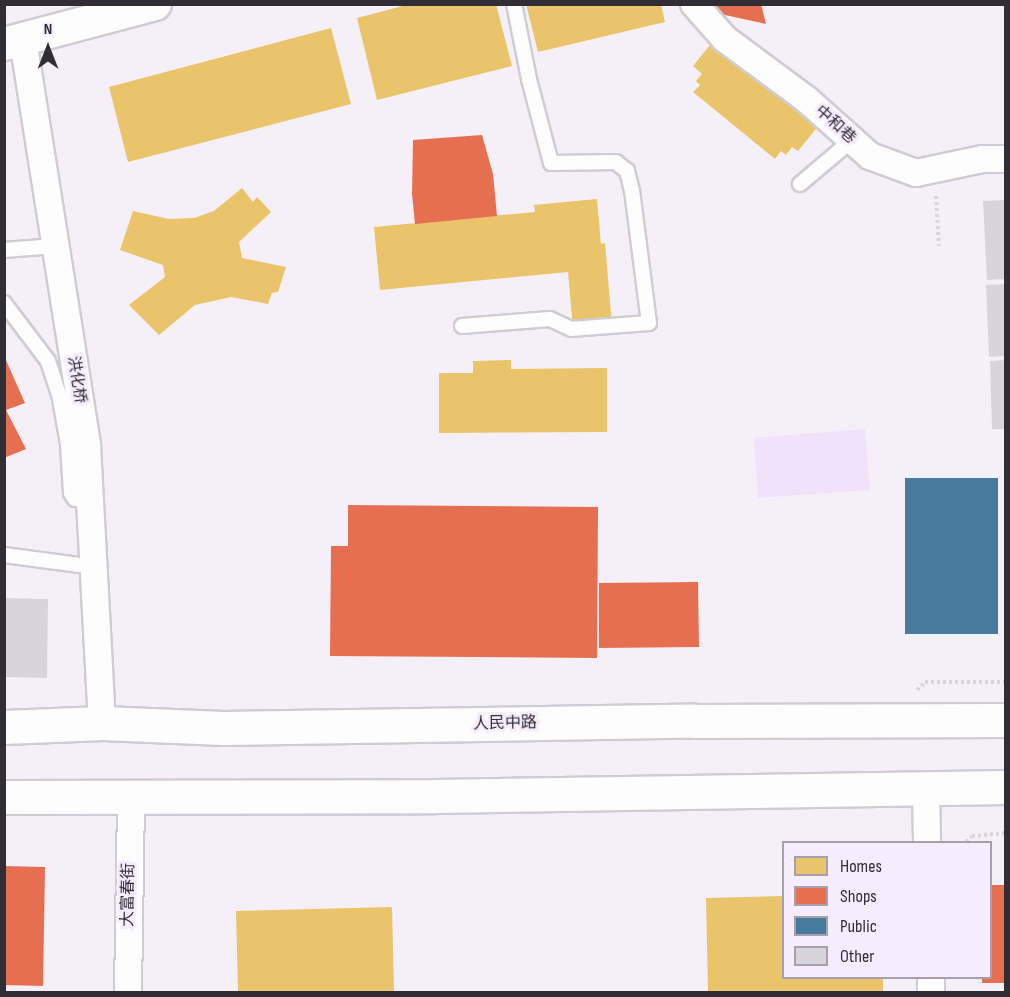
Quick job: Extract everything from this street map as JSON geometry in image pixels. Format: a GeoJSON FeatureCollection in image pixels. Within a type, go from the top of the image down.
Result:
{"type":"FeatureCollection","features":[{"type":"Feature","properties":{"kind":"main road","name":"人民中路"},"geometry":{"type":"LineString","coordinates":[[4,728],[102,723],[223,728],[682,721],[1005,720]]}},
{"type":"Feature","properties":{"kind":"main road"},"geometry":{"type":"LineString","coordinates":[[4,797],[434,796],[1005,788]]}},
{"type":"Feature","properties":{"kind":"street"},"geometry":{"type":"LineString","coordinates":[[14,42],[155,4]]}},
{"type":"Feature","properties":{"kind":"street","name":"中和巷"},"geometry":{"type":"LineString","coordinates":[[694,4],[725,39],[806,99],[870,156],[915,173],[983,159],[1005,159]]}},
{"type":"Feature","properties":{"kind":"street","name":"洪化桥"},"geometry":{"type":"LineString","coordinates":[[14,42],[55,246],[87,446],[102,723]]}},
{"type":"Feature","properties":{"kind":"street"},"geometry":{"type":"LineString","coordinates":[[926,788],[927,841]]}},
{"type":"Feature","properties":{"kind":"street","name":"大富春街"},"geometry":{"type":"LineString","coordinates":[[128,993],[131,797]]}},
{"type":"Feature","properties":{"kind":"lane"},"geometry":{"type":"LineString","coordinates":[[462,326],[550,319],[571,329],[649,323],[632,190],[627,171],[616,162],[551,163],[529,79],[514,4]]}},
{"type":"Feature","properties":{"kind":"lane"},"geometry":{"type":"LineString","coordinates":[[801,184],[852,140]]}},
{"type":"Feature","properties":{"kind":"lane"},"geometry":{"type":"LineString","coordinates":[[4,250],[55,246]]}},
{"type":"Feature","properties":{"kind":"lane"},"geometry":{"type":"LineString","coordinates":[[4,303],[48,360],[60,399],[68,444],[71,493],[80,502],[90,501]]}},
{"type":"Feature","properties":{"kind":"lane"},"geometry":{"type":"LineString","coordinates":[[4,555],[94,567]]}},
{"type":"Feature","properties":{"kind":"path"},"geometry":{"type":"LineString","coordinates":[[936,195],[939,246]]}},
{"type":"Feature","properties":{"kind":"path"},"geometry":{"type":"LineString","coordinates":[[925,682],[1005,682]]}},
{"type":"Feature","properties":{"kind":"path"},"geometry":{"type":"LineString","coordinates":[[968,841],[972,836],[1005,832]]}},
{"type":"Feature","properties":{"kind":"shaded area"},"geometry":{"type":"Polygon","coordinates":[[[865,429],[870,490],[758,498],[754,438],[865,429]]]}},
{"type":"Feature","properties":{"kind":"building: Homes"},"geometry":{"type":"Polygon","coordinates":[[[410,4],[496,4],[512,66],[377,100],[357,18],[410,4]]]}},
{"type":"Feature","properties":{"kind":"building: Homes"},"geometry":{"type":"Polygon","coordinates":[[[526,4],[661,4],[665,22],[538,52],[526,4]]]}},
{"type":"Feature","properties":{"kind":"building: Homes"},"geometry":{"type":"Polygon","coordinates":[[[331,28],[351,104],[128,162],[109,87],[331,28]]]}},
{"type":"Feature","properties":{"kind":"building: Homes"},"geometry":{"type":"Polygon","coordinates":[[[714,40],[819,125],[798,151],[792,147],[786,155],[781,151],[775,159],[693,92],[700,85],[696,81],[702,74],[693,66],[714,40]]]}},
{"type":"Feature","properties":{"kind":"building: Homes"},"geometry":{"type":"Polygon","coordinates":[[[242,188],[253,202],[257,197],[271,212],[239,242],[242,258],[286,267],[278,292],[272,293],[268,304],[231,297],[195,305],[159,335],[129,305],[165,277],[163,265],[120,250],[133,211],[169,219],[194,218],[214,211],[242,188]]]}},
{"type":"Feature","properties":{"kind":"building: Homes"},"geometry":{"type":"Polygon","coordinates":[[[597,199],[601,244],[605,243],[612,325],[573,328],[568,272],[380,290],[374,227],[535,212],[534,205],[597,199]]]}},
{"type":"Feature","properties":{"kind":"building: Homes"},"geometry":{"type":"Polygon","coordinates":[[[511,360],[511,369],[607,368],[607,432],[439,433],[439,373],[473,373],[473,361],[511,360]]]}},
{"type":"Feature","properties":{"kind":"building: Homes"},"geometry":{"type":"Polygon","coordinates":[[[782,896],[782,979],[883,979],[883,992],[708,992],[706,898],[782,896]]]}},
{"type":"Feature","properties":{"kind":"building: Homes"},"geometry":{"type":"Polygon","coordinates":[[[392,907],[394,992],[238,992],[236,911],[392,907]]]}},
{"type":"Feature","properties":{"kind":"building: Shops"},"geometry":{"type":"Polygon","coordinates":[[[707,4],[761,4],[766,24],[716,13],[707,4]]]}},
{"type":"Feature","properties":{"kind":"building: Shops"},"geometry":{"type":"Polygon","coordinates":[[[482,135],[493,174],[497,216],[415,224],[412,194],[413,140],[482,135]]]}},
{"type":"Feature","properties":{"kind":"building: Shops"},"geometry":{"type":"Polygon","coordinates":[[[5,358],[25,403],[6,410],[26,449],[4,458],[5,358]]]}},
{"type":"Feature","properties":{"kind":"building: Shops"},"geometry":{"type":"Polygon","coordinates":[[[348,505],[598,507],[597,658],[330,656],[331,546],[348,546],[348,505]]]}},
{"type":"Feature","properties":{"kind":"building: Shops"},"geometry":{"type":"Polygon","coordinates":[[[698,582],[699,647],[599,648],[599,583],[698,582]]]}},
{"type":"Feature","properties":{"kind":"building: Shops"},"geometry":{"type":"Polygon","coordinates":[[[4,866],[45,867],[43,986],[4,985],[4,866]]]}},
{"type":"Feature","properties":{"kind":"building: Shops"},"geometry":{"type":"Polygon","coordinates":[[[992,885],[1006,885],[1006,983],[982,983],[982,979],[992,979],[992,885]]]}},
{"type":"Feature","properties":{"kind":"building: Public"},"geometry":{"type":"Polygon","coordinates":[[[905,478],[998,478],[998,634],[905,634],[905,478]]]}},
{"type":"Feature","properties":{"kind":"building: Other"},"geometry":{"type":"Polygon","coordinates":[[[1006,200],[1006,279],[987,280],[983,201],[1006,200]]]}},
{"type":"Feature","properties":{"kind":"building: Other"},"geometry":{"type":"Polygon","coordinates":[[[1006,284],[1006,356],[989,357],[986,285],[1006,284]]]}},
{"type":"Feature","properties":{"kind":"building: Other"},"geometry":{"type":"Polygon","coordinates":[[[1006,360],[1006,429],[992,429],[990,361],[1006,360]]]}},
{"type":"Feature","properties":{"kind":"building: Other"},"geometry":{"type":"Polygon","coordinates":[[[5,598],[48,599],[47,678],[5,677],[5,598]]]}}]}
